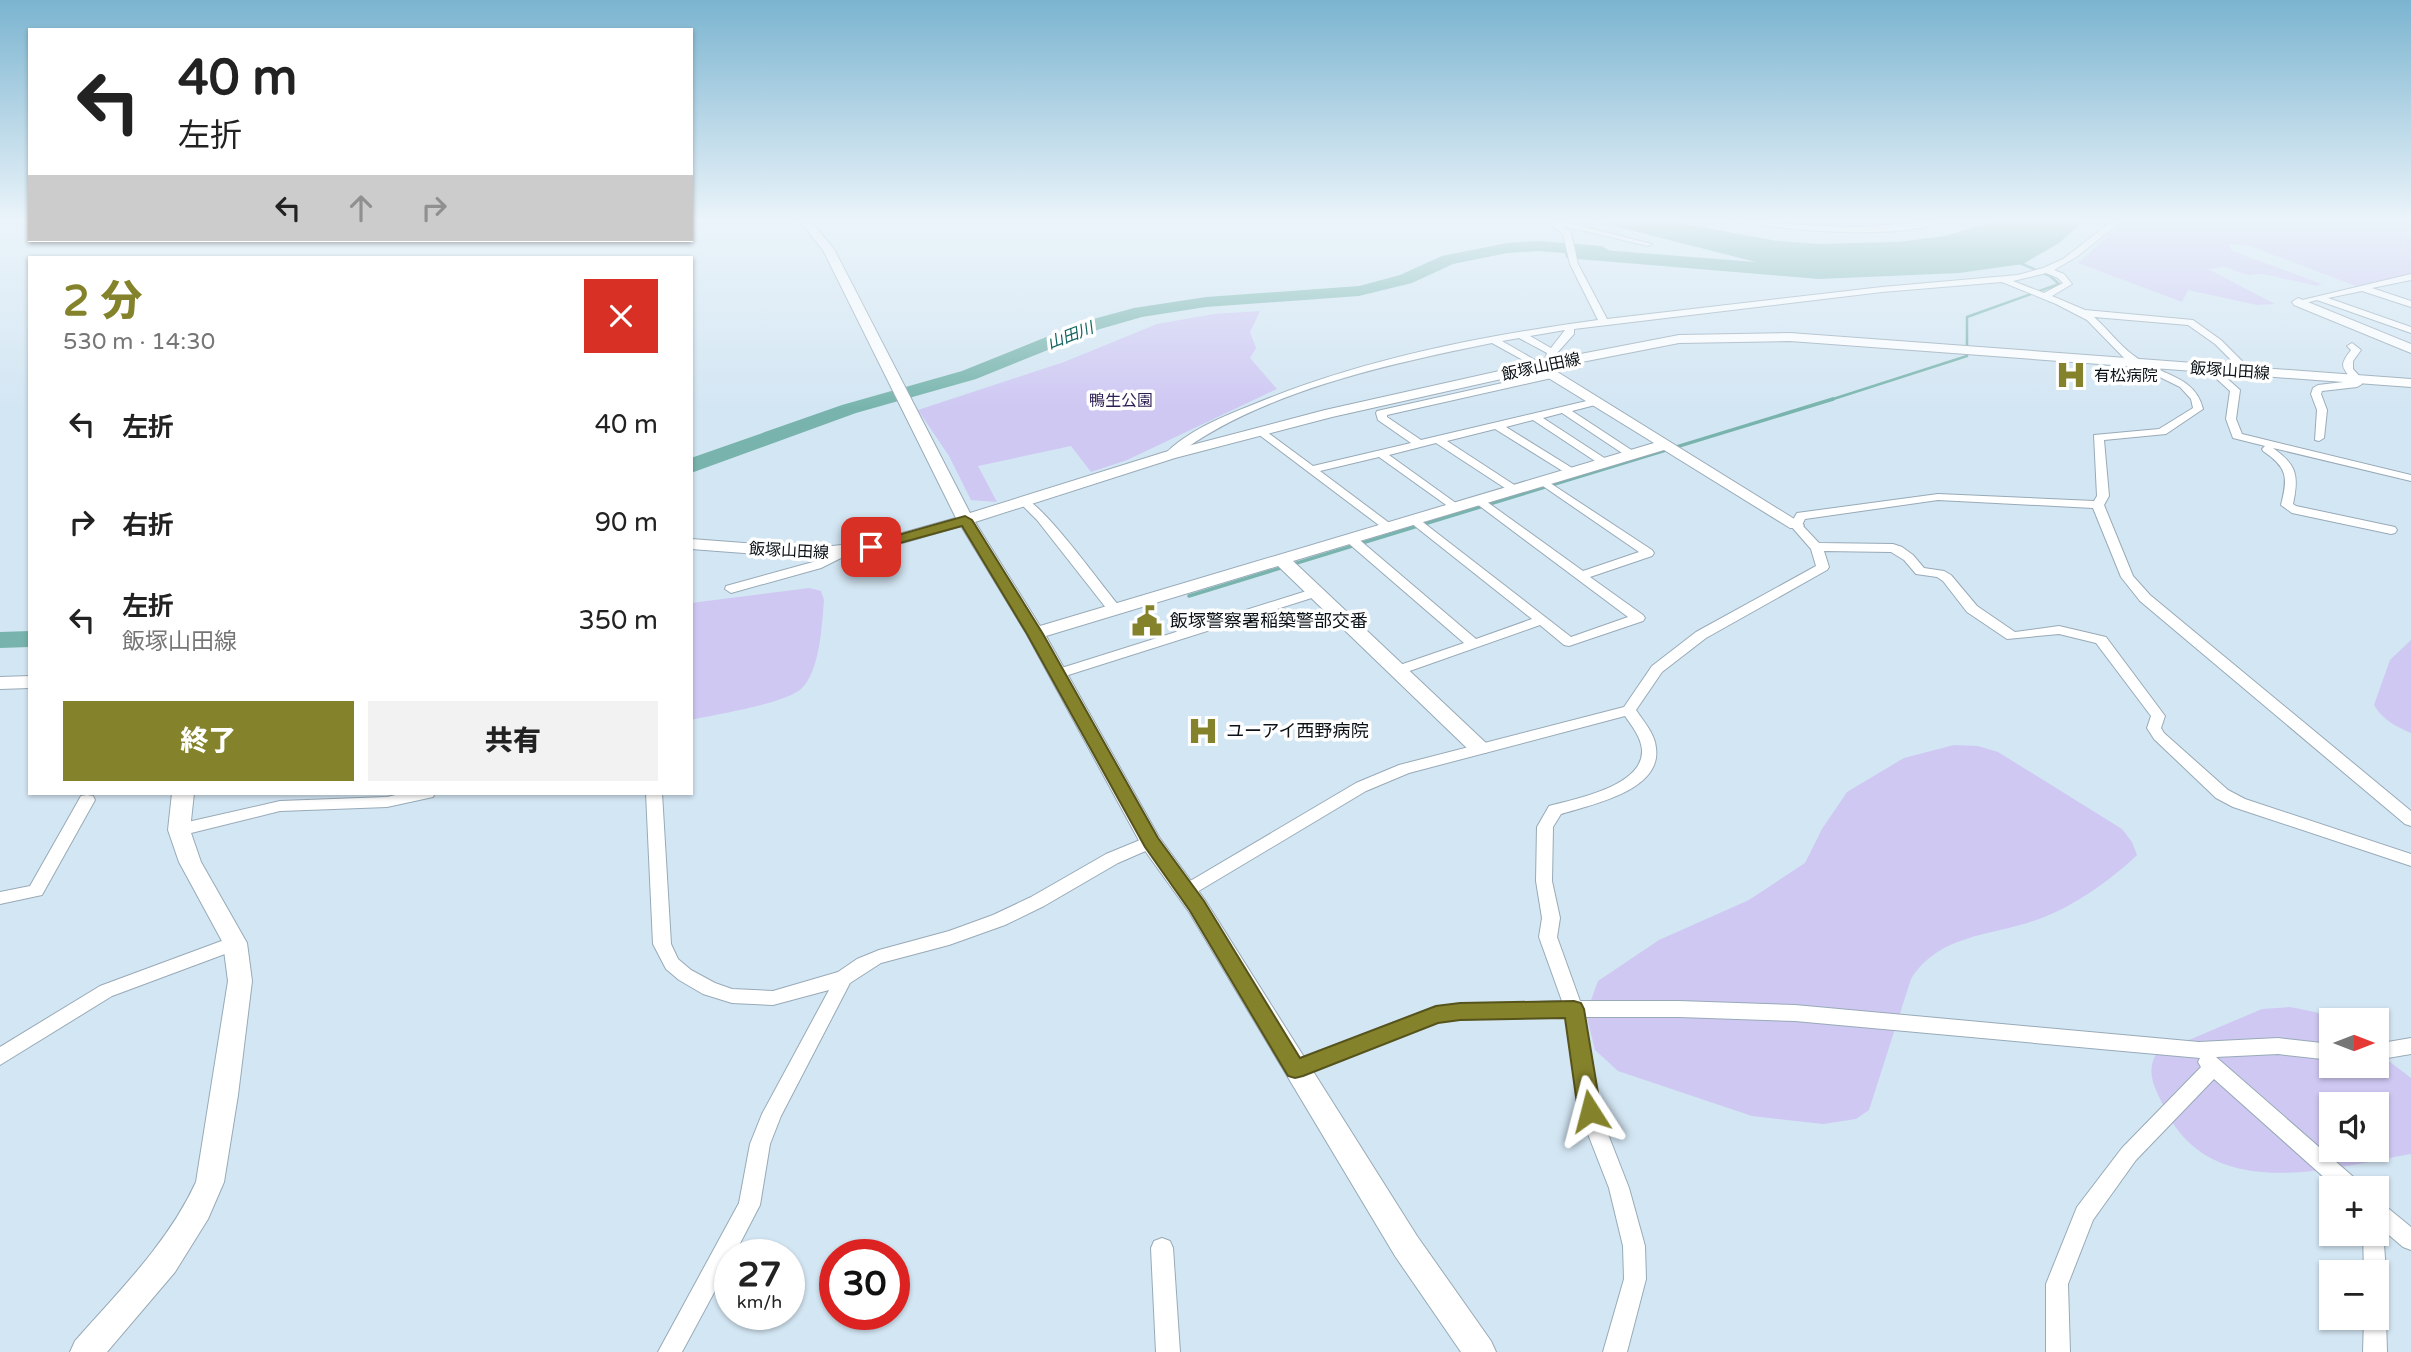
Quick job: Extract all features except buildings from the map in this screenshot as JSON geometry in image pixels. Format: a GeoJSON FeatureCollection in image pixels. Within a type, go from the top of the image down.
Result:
{"type":"FeatureCollection","features":[{"type":"Feature","properties":{"kind":"street"},"geometry":{"type":"LineString","coordinates":[[844,282],[965,520],[1035,634],[1151,842],[1186,891],[1406,1246],[1479,1352]]}},
{"type":"Feature","properties":{"kind":"street"},"geometry":{"type":"LineString","coordinates":[[1583,282],[1604,323]]}},
{"type":"Feature","properties":{"kind":"street"},"geometry":{"type":"LineString","coordinates":[[1170,455],[1201,433],[1269,401],[1354,372],[1492,339],[1604,323],[1965,282]]}},
{"type":"Feature","properties":{"kind":"street"},"geometry":{"type":"LineString","coordinates":[[2008,282],[2081,313],[2135,362],[2189,389],[2197,400],[2197,409],[2162,432],[2098,437],[2104,496],[2098,505]]}},
{"type":"Feature","properties":{"kind":"street"},"geometry":{"type":"LineString","coordinates":[[2037,295],[2068,284],[2066,282]]}},
{"type":"Feature","properties":{"kind":"street"},"geometry":{"type":"LineString","coordinates":[[2298,302],[2390,282]]}},
{"type":"Feature","properties":{"kind":"street"},"geometry":{"type":"LineString","coordinates":[[2362,288],[2411,304]]}},
{"type":"Feature","properties":{"kind":"street"},"geometry":{"type":"LineString","coordinates":[[2318,298],[2411,330]]}},
{"type":"Feature","properties":{"kind":"street"},"geometry":{"type":"LineString","coordinates":[[2298,302],[2411,349]]}},
{"type":"Feature","properties":{"kind":"street"},"geometry":{"type":"LineString","coordinates":[[2081,313],[2190,322],[2218,342],[2247,371]]}},
{"type":"Feature","properties":{"kind":"street"},"geometry":{"type":"LineString","coordinates":[[1418,443],[1382,418],[1381,413],[1549,364],[1570,332],[1569,328]]}},
{"type":"Feature","properties":{"kind":"street"},"geometry":{"type":"LineString","coordinates":[[1186,891],[1361,787],[1404,769],[1629,710],[1657,669],[1701,635],[1823,567],[1816,547],[1796,525],[1595,402],[1549,364],[1521,335]]}},
{"type":"Feature","properties":{"kind":"street","name":"飯塚山田線"},"geometry":{"type":"LineString","coordinates":[[693,544],[813,553],[842,552],[901,540],[1170,455],[1259,431],[1549,364],[1679,339],[1736,336],[1803,338],[2411,383]]}},
{"type":"Feature","properties":{"kind":"street"},"geometry":{"type":"LineString","coordinates":[[1492,339],[1549,364]]}},
{"type":"Feature","properties":{"kind":"street"},"geometry":{"type":"LineString","coordinates":[[2319,438],[2322,410],[2316,394],[2318,388],[2357,384],[2357,379],[2348,370],[2348,361],[2356,351],[2352,346]]}},
{"type":"Feature","properties":{"kind":"street"},"geometry":{"type":"LineString","coordinates":[[2210,368],[2236,393],[2231,419],[2236,436],[2411,478]]}},
{"type":"Feature","properties":{"kind":"street"},"geometry":{"type":"LineString","coordinates":[[1311,470],[1595,402]]}},
{"type":"Feature","properties":{"kind":"street"},"geometry":{"type":"LineString","coordinates":[[1563,409],[1632,455]]}},
{"type":"Feature","properties":{"kind":"street"},"geometry":{"type":"LineString","coordinates":[[1534,416],[1605,463]]}},
{"type":"Feature","properties":{"kind":"street"},"geometry":{"type":"LineString","coordinates":[[1496,425],[1573,473]]}},
{"type":"Feature","properties":{"kind":"street"},"geometry":{"type":"LineString","coordinates":[[1259,431],[1388,528]]}},
{"type":"Feature","properties":{"kind":"street"},"geometry":{"type":"LineString","coordinates":[[1437,439],[1515,490]]}},
{"type":"Feature","properties":{"kind":"street"},"geometry":{"type":"LineString","coordinates":[[2257,443],[2287,464],[2292,481],[2287,505],[2292,509],[2391,530]]}},
{"type":"Feature","properties":{"kind":"street"},"geometry":{"type":"LineString","coordinates":[[1035,634],[1664,445]]}},
{"type":"Feature","properties":{"kind":"street"},"geometry":{"type":"LineString","coordinates":[[1380,453],[1457,508]]}},
{"type":"Feature","properties":{"kind":"street"},"geometry":{"type":"LineString","coordinates":[[1544,482],[1648,553],[1581,576]]}},
{"type":"Feature","properties":{"kind":"street"},"geometry":{"type":"LineString","coordinates":[[1796,525],[1801,516],[1811,512],[1916,498],[2098,505]]}},
{"type":"Feature","properties":{"kind":"street"},"geometry":{"type":"LineString","coordinates":[[1415,520],[1569,642],[1639,618],[1479,501]]}},
{"type":"Feature","properties":{"kind":"street"},"geometry":{"type":"LineString","coordinates":[[1024,502],[1041,517],[1115,610]]}},
{"type":"Feature","properties":{"kind":"street"},"geometry":{"type":"LineString","coordinates":[[2098,505],[2122,567],[2144,598],[2411,820]]}},
{"type":"Feature","properties":{"kind":"street"},"geometry":{"type":"LineString","coordinates":[[1350,539],[1474,643]]}},
{"type":"Feature","properties":{"kind":"street"},"geometry":{"type":"LineString","coordinates":[[1816,547],[1893,548],[1901,551],[1908,555],[1920,571],[1940,574],[1947,578],[1972,609],[2012,636],[2059,630],[2101,640],[2158,716],[2154,728],[2159,736],[2222,794],[2264,812],[2411,860]]}},
{"type":"Feature","properties":{"kind":"street"},"geometry":{"type":"LineString","coordinates":[[731,589],[817,565],[842,552]]}},
{"type":"Feature","properties":{"kind":"street"},"geometry":{"type":"LineString","coordinates":[[1282,560],[1479,748]]}},
{"type":"Feature","properties":{"kind":"street"},"geometry":{"type":"LineString","coordinates":[[1058,674],[1316,592]]}},
{"type":"Feature","properties":{"kind":"street"},"geometry":{"type":"LineString","coordinates":[[1399,670],[1542,620]]}},
{"type":"Feature","properties":{"kind":"street"},"geometry":{"type":"LineString","coordinates":[[0,684],[28,682]]}},
{"type":"Feature","properties":{"kind":"street"},"geometry":{"type":"LineString","coordinates":[[1615,1352],[1635,1279],[1634,1246],[1619,1188],[1590,1111],[1574,1009],[1548,937],[1551,918],[1544,881],[1545,827],[1555,810],[1618,791],[1639,773],[1649,755],[1646,737],[1629,710]]}},
{"type":"Feature","properties":{"kind":"street"},"geometry":{"type":"LineString","coordinates":[[86,1352],[183,1236],[210,1182],[240,981],[235,943],[190,862],[179,830],[183,795]]}},
{"type":"Feature","properties":{"kind":"street"},"geometry":{"type":"LineString","coordinates":[[179,830],[279,806],[387,802],[418,795]]}},
{"type":"Feature","properties":{"kind":"street"},"geometry":{"type":"LineString","coordinates":[[654,795],[662,944],[672,964],[709,989],[732,996],[773,998],[844,978]]}},
{"type":"Feature","properties":{"kind":"street"},"geometry":{"type":"LineString","coordinates":[[0,898],[36,891],[88,800]]}},
{"type":"Feature","properties":{"kind":"street"},"geometry":{"type":"LineString","coordinates":[[670,1352],[749,1205],[760,1144],[772,1114],[844,978],[854,968],[875,958],[937,942],[999,920],[1055,894],[1126,850],[1151,842]]}},
{"type":"Feature","properties":{"kind":"street"},"geometry":{"type":"LineString","coordinates":[[0,1057],[106,991],[235,943]]}},
{"type":"Feature","properties":{"kind":"street"},"geometry":{"type":"LineString","coordinates":[[1295,1069],[1436,1014],[1483,1010],[1678,1009],[1795,1013],[2199,1050],[2278,1045],[2319,1050]]}},
{"type":"Feature","properties":{"kind":"street"},"geometry":{"type":"LineString","coordinates":[[2389,1050],[2411,1046]]}},
{"type":"Feature","properties":{"kind":"street"},"geometry":{"type":"LineString","coordinates":[[2199,1050],[2213,1068],[2337,1176]]}},
{"type":"Feature","properties":{"kind":"street"},"geometry":{"type":"LineString","coordinates":[[2058,1352],[2057,1284],[2085,1214],[2129,1154],[2213,1068]]}},
{"type":"Feature","properties":{"kind":"street"},"geometry":{"type":"LineString","coordinates":[[2389,1222],[2411,1240]]}},
{"type":"Feature","properties":{"kind":"street"},"geometry":{"type":"LineString","coordinates":[[1162,1248],[1168,1352]]}},
{"type":"Feature","properties":{"kind":"street"},"geometry":{"type":"LineString","coordinates":[[2375,1330],[2375,1352]]}},
{"type":"Feature","properties":{"kind":"green space"},"geometry":{"type":"Polygon","coordinates":[[[2129,282],[2233,282],[2275,304],[2257,305],[2188,290],[2182,302],[2129,282]]]}},
{"type":"Feature","properties":{"kind":"green space"},"geometry":{"type":"Polygon","coordinates":[[[2299,282],[2322,284],[2317,286],[2299,282]]]}},
{"type":"Feature","properties":{"kind":"green space"},"geometry":{"type":"Polygon","coordinates":[[[2346,282],[2374,282],[2356,286],[2346,282]]]}},
{"type":"Feature","properties":{"kind":"green space","name":"鴨生公園"},"geometry":{"type":"Polygon","coordinates":[[[1260,311],[1250,332],[1256,348],[1250,358],[1277,389],[1127,460],[1091,472],[1071,446],[978,466],[997,502],[971,500],[949,456],[918,410],[1064,362],[1157,324],[1214,314],[1260,311]]]}},
{"type":"Feature","properties":{"kind":"green space"},"geometry":{"type":"Polygon","coordinates":[[[809,588],[821,591],[824,600],[821,634],[816,660],[807,681],[801,689],[780,699],[693,720],[693,603],[809,588]]]}},
{"type":"Feature","properties":{"kind":"green space"},"geometry":{"type":"Polygon","coordinates":[[[2411,640],[2411,733],[2390,722],[2374,705],[2390,660],[2411,640]]]}},
{"type":"Feature","properties":{"kind":"green space"},"geometry":{"type":"Polygon","coordinates":[[[1954,745],[1978,746],[1998,752],[2122,829],[2132,842],[2137,855],[2104,883],[2065,907],[2022,925],[1952,944],[1923,964],[1911,979],[1869,1110],[1856,1119],[1823,1124],[1752,1116],[1618,1071],[1595,1050],[1586,1014],[1598,981],[1659,940],[1749,900],[1805,863],[1822,829],[1847,792],[1904,758],[1954,745]]]}},
{"type":"Feature","properties":{"kind":"green space"},"geometry":{"type":"Polygon","coordinates":[[[2290,1007],[2315,1012],[2319,1014],[2319,1078],[2389,1078],[2389,1061],[2411,1078],[2411,1154],[2389,1158],[2389,1092],[2319,1092],[2319,1162],[2367,1162],[2310,1171],[2275,1173],[2242,1169],[2211,1158],[2185,1139],[2165,1109],[2155,1089],[2152,1075],[2156,1054],[2262,1009],[2290,1007]]]}},
{"type":"Feature","properties":{"kind":"waterway","name":"山田川"},"geometry":{"type":"LineString","coordinates":[[693,465],[849,409],[969,375],[1093,325],[1140,312],[1206,302],[1359,291],[1394,282]]}},
{"type":"Feature","properties":{"kind":"waterway"},"geometry":{"type":"LineString","coordinates":[[1827,401],[1967,356],[1967,317],[2059,284],[2057,282]]}},
{"type":"Feature","properties":{"kind":"waterway"},"geometry":{"type":"LineString","coordinates":[[1189,596],[1833,399]]}},
{"type":"Feature","properties":{"kind":"waterway","name":"山田川"},"geometry":{"type":"LineString","coordinates":[[0,640],[28,639]]}},
{"type":"Feature","properties":{"kind":"place","name":"有松病院"},"geometry":{"type":"Point","coordinates":[2071,375]}},
{"type":"Feature","properties":{"kind":"place","name":"飯塚警察署稲築警部交番"},"geometry":{"type":"Point","coordinates":[1147,621]}},
{"type":"Feature","properties":{"kind":"place","name":"ユーアイ西野病院"},"geometry":{"type":"Point","coordinates":[1203,731]}},
{"type":"Feature","properties":{"kind":"route"},"geometry":{"type":"LineString","coordinates":[[871,547],[965,520],[1035,634],[1151,842],[1197,906],[1295,1069],[1436,1014],[1460,1011],[1574,1009],[1590,1111]]}}]}
